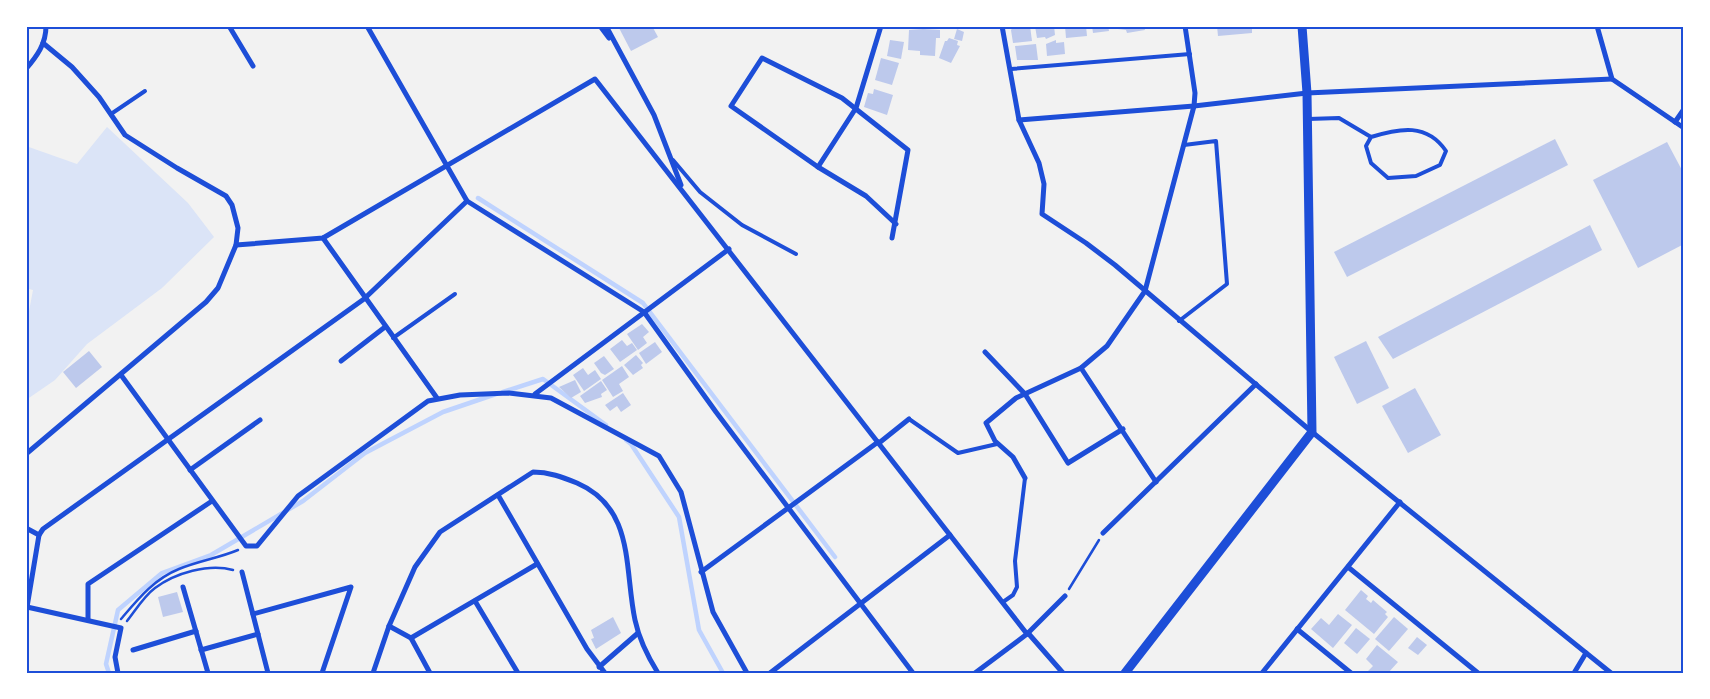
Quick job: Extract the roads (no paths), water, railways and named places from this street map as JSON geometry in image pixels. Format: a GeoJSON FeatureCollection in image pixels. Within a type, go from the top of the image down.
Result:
{"type":"FeatureCollection","features":[{"type":"Feature","properties":{"kind":"street"},"geometry":{"type":"LineString","coordinates":[[26,69],[39,54],[46,26]]}},
{"type":"Feature","properties":{"kind":"street"},"geometry":{"type":"LineString","coordinates":[[229,26],[253,66]]}},
{"type":"Feature","properties":{"kind":"street"},"geometry":{"type":"LineString","coordinates":[[367,26],[448,164],[467,201],[644,312],[788,508],[913,673]]}},
{"type":"Feature","properties":{"kind":"street"},"geometry":{"type":"LineString","coordinates":[[600,26],[616,46]]}},
{"type":"Feature","properties":{"kind":"street"},"geometry":{"type":"LineString","coordinates":[[606,26],[654,115],[683,191]]}},
{"type":"Feature","properties":{"kind":"street"},"geometry":{"type":"LineString","coordinates":[[818,167],[856,108],[881,26]]}},
{"type":"Feature","properties":{"kind":"street"},"geometry":{"type":"LineString","coordinates":[[1002,26],[1019,120],[1039,163],[1044,184],[1042,214],[1086,243],[1146,291],[1312,432],[1612,673]]}},
{"type":"Feature","properties":{"kind":"street"},"geometry":{"type":"LineString","coordinates":[[1025,478],[1013,457],[997,444],[986,423],[1016,398],[1081,368],[1107,346],[1146,291],[1196,93],[1185,26]]}},
{"type":"Feature","properties":{"kind":"street"},"geometry":{"type":"LineString","coordinates":[[1125,673],[1312,432],[1308,119],[1302,26]]}},
{"type":"Feature","properties":{"kind":"street"},"geometry":{"type":"LineString","coordinates":[[1597,26],[1612,79]]}},
{"type":"Feature","properties":{"kind":"street"},"geometry":{"type":"LineString","coordinates":[[26,454],[206,302],[218,288],[236,245],[238,228],[232,205],[226,196],[125,135],[99,97],[72,67],[43,43]]}},
{"type":"Feature","properties":{"kind":"street"},"geometry":{"type":"LineString","coordinates":[[892,238],[896,224],[908,150],[842,98],[762,58],[731,106],[818,167],[866,196],[896,224]]}},
{"type":"Feature","properties":{"kind":"street"},"geometry":{"type":"LineString","coordinates":[[236,245],[323,238],[595,79],[1028,634],[1064,673]]}},
{"type":"Feature","properties":{"kind":"street"},"geometry":{"type":"LineString","coordinates":[[1019,120],[1194,106],[1307,93],[1612,79],[1684,128]]}},
{"type":"Feature","properties":{"kind":"street"},"geometry":{"type":"LineString","coordinates":[[1675,122],[1684,109]]}},
{"type":"Feature","properties":{"kind":"street"},"geometry":{"type":"LineString","coordinates":[[26,613],[39,535],[43,529],[364,299],[467,201]]}},
{"type":"Feature","properties":{"kind":"street"},"geometry":{"type":"LineString","coordinates":[[323,238],[364,299],[437,398]]}},
{"type":"Feature","properties":{"kind":"street"},"geometry":{"type":"LineString","coordinates":[[535,394],[729,249]]}},
{"type":"Feature","properties":{"kind":"street"},"geometry":{"type":"LineString","coordinates":[[341,361],[385,327]]}},
{"type":"Feature","properties":{"kind":"street"},"geometry":{"type":"LineString","coordinates":[[985,352],[1025,394],[1068,463],[1122,429]]}},
{"type":"Feature","properties":{"kind":"street"},"geometry":{"type":"LineString","coordinates":[[1081,368],[1156,482]]}},
{"type":"Feature","properties":{"kind":"street"},"geometry":{"type":"LineString","coordinates":[[121,375],[246,546],[258,546],[298,496],[428,402],[437,398],[460,395],[509,393],[535,394],[551,398],[658,456],[681,492],[713,612],[747,673]]}},
{"type":"Feature","properties":{"kind":"street"},"geometry":{"type":"LineString","coordinates":[[1104,533],[1256,384]]}},
{"type":"Feature","properties":{"kind":"street"},"geometry":{"type":"LineString","coordinates":[[701,572],[908,419]]}},
{"type":"Feature","properties":{"kind":"street"},"geometry":{"type":"LineString","coordinates":[[190,470],[260,420]]}},
{"type":"Feature","properties":{"kind":"street"},"geometry":{"type":"LineString","coordinates":[[373,673],[389,626],[415,567],[440,532],[533,472],[547,472],[590,489],[606,502],[619,525],[625,543],[638,633],[658,673]]}},
{"type":"Feature","properties":{"kind":"street"},"geometry":{"type":"LineString","coordinates":[[498,495],[537,564],[599,667],[605,673]]}},
{"type":"Feature","properties":{"kind":"street"},"geometry":{"type":"LineString","coordinates":[[88,619],[88,584],[212,500]]}},
{"type":"Feature","properties":{"kind":"street"},"geometry":{"type":"LineString","coordinates":[[1262,673],[1400,502]]}},
{"type":"Feature","properties":{"kind":"street"},"geometry":{"type":"LineString","coordinates":[[26,528],[39,535]]}},
{"type":"Feature","properties":{"kind":"street"},"geometry":{"type":"LineString","coordinates":[[770,673],[950,535]]}},
{"type":"Feature","properties":{"kind":"street"},"geometry":{"type":"LineString","coordinates":[[411,638],[537,564]]}},
{"type":"Feature","properties":{"kind":"street"},"geometry":{"type":"LineString","coordinates":[[1348,567],[1478,673]]}},
{"type":"Feature","properties":{"kind":"street"},"geometry":{"type":"LineString","coordinates":[[242,572],[268,673]]}},
{"type":"Feature","properties":{"kind":"street"},"geometry":{"type":"LineString","coordinates":[[183,586],[208,673]]}},
{"type":"Feature","properties":{"kind":"street"},"geometry":{"type":"LineString","coordinates":[[253,614],[350,587],[322,673]]}},
{"type":"Feature","properties":{"kind":"street"},"geometry":{"type":"LineString","coordinates":[[975,673],[1028,634],[1065,596]]}},
{"type":"Feature","properties":{"kind":"street"},"geometry":{"type":"LineString","coordinates":[[475,601],[518,673]]}},
{"type":"Feature","properties":{"kind":"street"},"geometry":{"type":"LineString","coordinates":[[27,607],[88,619],[121,628],[115,657],[118,673]]}},
{"type":"Feature","properties":{"kind":"street"},"geometry":{"type":"LineString","coordinates":[[389,626],[411,638],[430,673]]}},
{"type":"Feature","properties":{"kind":"street"},"geometry":{"type":"LineString","coordinates":[[1297,629],[1350,673]]}},
{"type":"Feature","properties":{"kind":"street"},"geometry":{"type":"LineString","coordinates":[[133,650],[196,631]]}},
{"type":"Feature","properties":{"kind":"street"},"geometry":{"type":"LineString","coordinates":[[599,667],[638,633]]}},
{"type":"Feature","properties":{"kind":"street"},"geometry":{"type":"LineString","coordinates":[[201,650],[258,634]]}},
{"type":"Feature","properties":{"kind":"street"},"geometry":{"type":"LineString","coordinates":[[1574,673],[1586,653]]}},
{"type":"Feature","properties":{"kind":"lane"},"geometry":{"type":"LineString","coordinates":[[1011,69],[1190,54]]}},
{"type":"Feature","properties":{"kind":"lane"},"geometry":{"type":"LineString","coordinates":[[111,114],[145,91]]}},
{"type":"Feature","properties":{"kind":"lane"},"geometry":{"type":"LineString","coordinates":[[1308,119],[1339,118],[1371,137],[1390,131],[1416,130],[1437,138],[1446,151],[1440,165],[1416,176],[1388,178],[1371,163],[1366,146],[1371,137]]}},
{"type":"Feature","properties":{"kind":"lane"},"geometry":{"type":"LineString","coordinates":[[1179,320],[1227,284],[1216,141],[1184,145]]}},
{"type":"Feature","properties":{"kind":"lane"},"geometry":{"type":"LineString","coordinates":[[671,159],[700,192],[742,225],[796,254]]}},
{"type":"Feature","properties":{"kind":"lane"},"geometry":{"type":"LineString","coordinates":[[393,338],[455,294]]}},
{"type":"Feature","properties":{"kind":"lane"},"geometry":{"type":"LineString","coordinates":[[908,419],[958,453],[997,444]]}},
{"type":"Feature","properties":{"kind":"lane"},"geometry":{"type":"LineString","coordinates":[[1003,602],[1013,595],[1017,587],[1015,561],[1025,478]]}},
{"type":"Feature","properties":{"kind":"waterway"},"geometry":{"type":"LineString","coordinates":[[478,198],[643,303],[835,557]]}},
{"type":"Feature","properties":{"kind":"waterway"},"geometry":{"type":"LineString","coordinates":[[503,392],[543,379],[606,425]]}},
{"type":"Feature","properties":{"kind":"waterway"},"geometry":{"type":"LineString","coordinates":[[109,673],[106,664],[118,610],[162,573],[211,555],[303,501],[365,453],[443,412],[496,394]]}},
{"type":"Feature","properties":{"kind":"waterway"},"geometry":{"type":"LineString","coordinates":[[626,440],[631,444],[679,517],[699,630],[723,673]]}}]}
